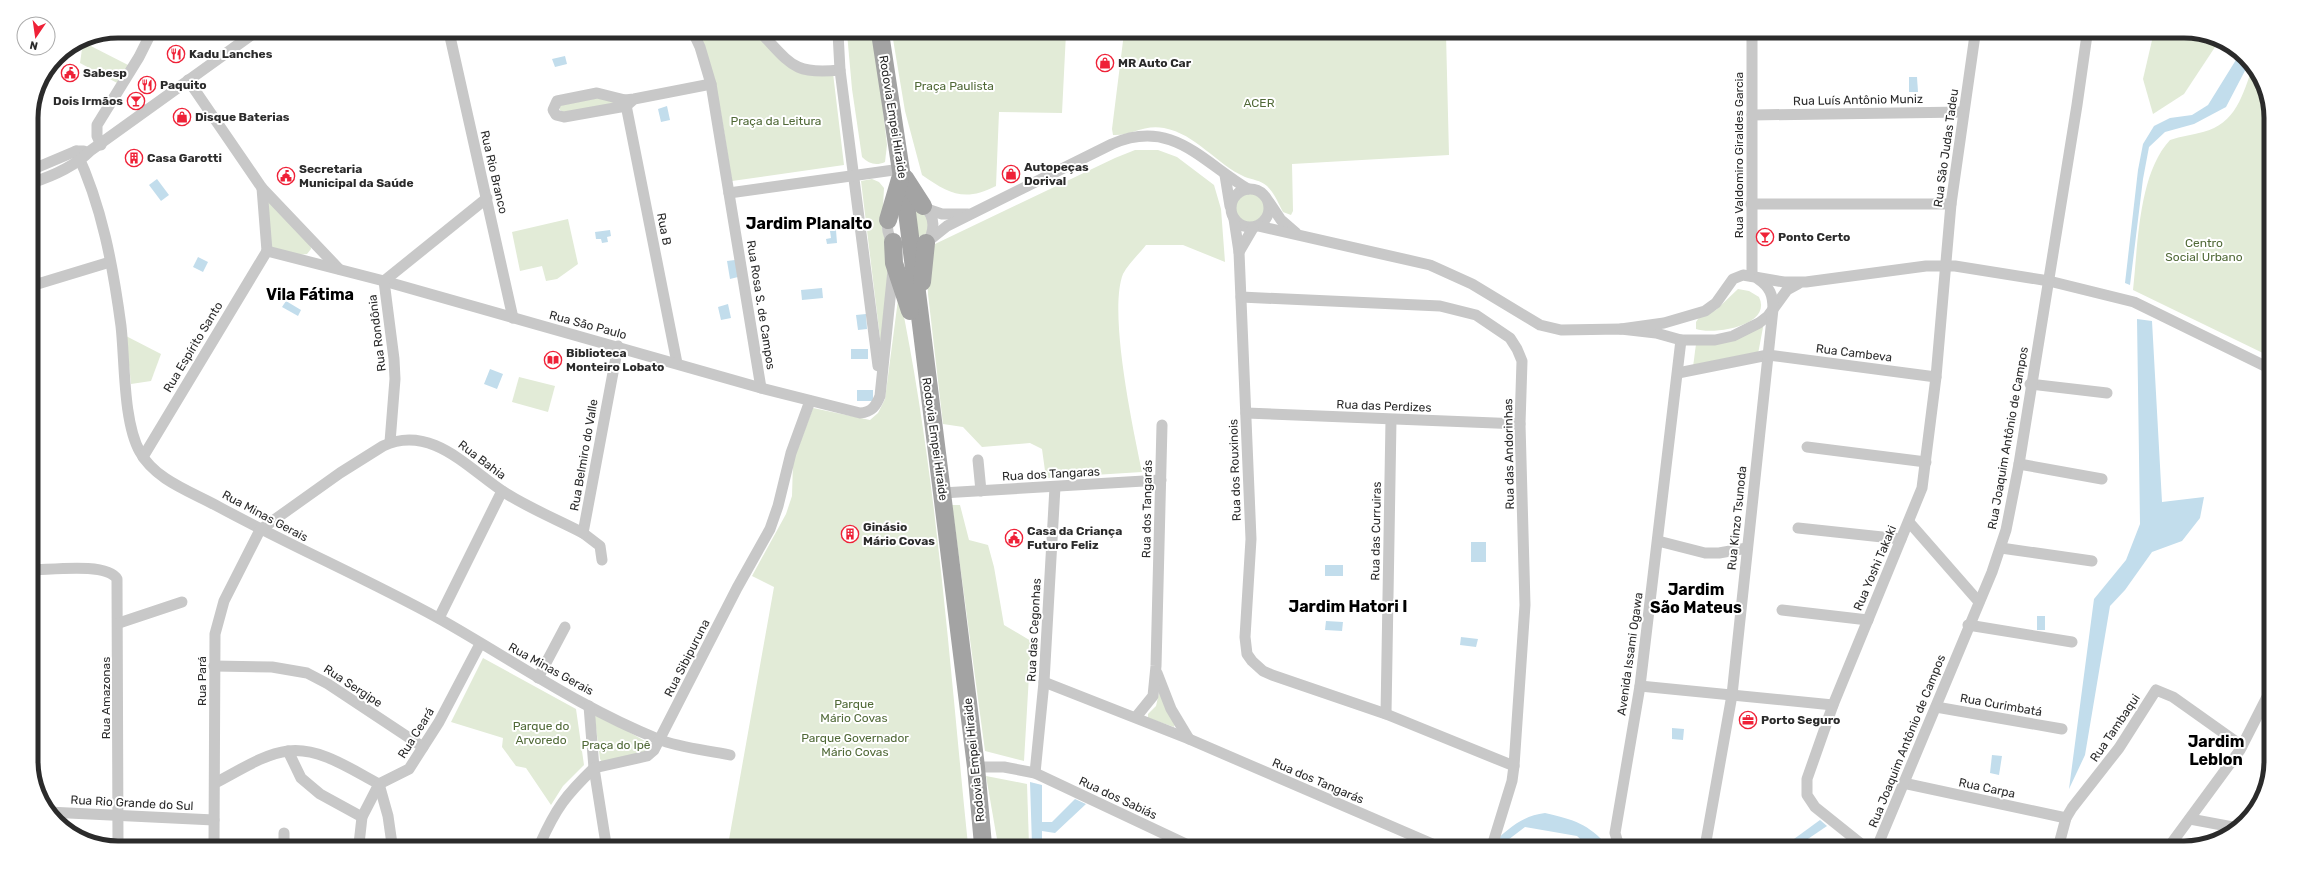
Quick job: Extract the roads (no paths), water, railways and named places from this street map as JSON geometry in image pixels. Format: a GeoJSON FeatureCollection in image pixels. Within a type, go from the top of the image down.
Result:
{"type":"FeatureCollection","features":[{"type":"Feature","properties":{"kind":"main road","name":"Rodovia Empei Hiraide"},"geometry":{"type":"LineString","coordinates":[[881,38],[902,172]]}},
{"type":"Feature","properties":{"kind":"main road"},"geometry":{"type":"LineString","coordinates":[[902,172],[919,206],[922,244],[923,347]]}},
{"type":"Feature","properties":{"kind":"main road"},"geometry":{"type":"LineString","coordinates":[[888,220],[902,172]]}},
{"type":"Feature","properties":{"kind":"main road"},"geometry":{"type":"LineString","coordinates":[[893,242],[894,263],[923,347]]}},
{"type":"Feature","properties":{"kind":"main road","name":"Rodovia Empei Hiraide"},"geometry":{"type":"LineString","coordinates":[[923,347],[976,768],[982,841]]}},
{"type":"Feature","properties":{"kind":"street"},"geometry":{"type":"LineString","coordinates":[[100,145],[97,136],[97,125],[137,60],[148,38]]}},
{"type":"Feature","properties":{"kind":"street"},"geometry":{"type":"LineString","coordinates":[[38,168],[90,151],[100,145],[247,38]]}},
{"type":"Feature","properties":{"kind":"street","name":"Rua Rio Branco"},"geometry":{"type":"LineString","coordinates":[[450,38],[513,318]]}},
{"type":"Feature","properties":{"kind":"street","name":"Rua Rosa S. de Campos"},"geometry":{"type":"LineString","coordinates":[[696,38],[712,84],[762,388]]}},
{"type":"Feature","properties":{"kind":"street"},"geometry":{"type":"LineString","coordinates":[[766,38],[794,66],[811,72],[840,70]]}},
{"type":"Feature","properties":{"kind":"street"},"geometry":{"type":"LineString","coordinates":[[838,38],[840,70],[880,385]]}},
{"type":"Feature","properties":{"kind":"street","name":"Rua Valdomiro Giraldes Garcia"},"geometry":{"type":"LineString","coordinates":[[1752,38],[1752,276]]}},
{"type":"Feature","properties":{"kind":"street","name":"Rua São Judas Tadeu"},"geometry":{"type":"LineString","coordinates":[[1946,265],[1951,204],[1975,38]]}},
{"type":"Feature","properties":{"kind":"street","name":"Rua Joaquim Antônio de Campos"},"geometry":{"type":"LineString","coordinates":[[1879,841],[2001,548],[2019,464],[2030,384],[2049,281],[2087,38]]}},
{"type":"Feature","properties":{"kind":"street"},"geometry":{"type":"LineString","coordinates":[[188,80],[262,188],[339,269]]}},
{"type":"Feature","properties":{"kind":"street"},"geometry":{"type":"LineString","coordinates":[[628,101],[594,94],[557,101],[554,110],[556,114],[564,117],[628,101],[712,84]]}},
{"type":"Feature","properties":{"kind":"street","name":"Rua B"},"geometry":{"type":"LineString","coordinates":[[628,101],[677,363]]}},
{"type":"Feature","properties":{"kind":"street","name":"Rua Luís Antônio Muniz"},"geometry":{"type":"LineString","coordinates":[[1752,115],[1964,112]]}},
{"type":"Feature","properties":{"kind":"street"},"geometry":{"type":"LineString","coordinates":[[976,213],[950,215],[919,206],[892,210],[888,220],[889,236],[893,242],[900,246],[922,244],[947,226],[976,213],[1112,144],[1142,135],[1159,136],[1175,141],[1248,189],[1259,191],[1267,198],[1281,220],[1298,234]]}},
{"type":"Feature","properties":{"kind":"street"},"geometry":{"type":"LineString","coordinates":[[38,180],[53,175],[79,155]]}},
{"type":"Feature","properties":{"kind":"street","name":"Rua Minas Gerais"},"geometry":{"type":"LineString","coordinates":[[79,155],[86,170],[106,239],[121,328],[130,420],[134,439],[143,457],[163,476],[260,530],[439,618],[480,644],[589,706],[660,740],[730,755]]}},
{"type":"Feature","properties":{"kind":"street"},"geometry":{"type":"LineString","coordinates":[[729,193],[854,176],[902,172]]}},
{"type":"Feature","properties":{"kind":"street"},"geometry":{"type":"LineString","coordinates":[[1225,175],[1230,206],[1234,219],[1242,226],[1298,234],[1430,266],[1472,284],[1540,325],[1566,330],[1618,330],[1656,333],[1681,340],[1706,341],[1725,338],[1759,323],[1773,309],[1787,290],[1806,282]]}},
{"type":"Feature","properties":{"kind":"street"},"geometry":{"type":"LineString","coordinates":[[262,188],[266,251]]}},
{"type":"Feature","properties":{"kind":"street"},"geometry":{"type":"LineString","coordinates":[[1230,206],[1236,194],[1248,189]]}},
{"type":"Feature","properties":{"kind":"street","name":"Rua Rondônia"},"geometry":{"type":"LineString","coordinates":[[390,442],[395,379],[384,281],[487,198]]}},
{"type":"Feature","properties":{"kind":"street"},"geometry":{"type":"LineString","coordinates":[[1239,252],[1255,227],[1267,217],[1269,211],[1267,198]]}},
{"type":"Feature","properties":{"kind":"street"},"geometry":{"type":"LineString","coordinates":[[1751,204],[1951,204]]}},
{"type":"Feature","properties":{"kind":"street"},"geometry":{"type":"LineString","coordinates":[[919,206],[933,224],[922,244]]}},
{"type":"Feature","properties":{"kind":"street","name":"Rua dos Rouxinois"},"geometry":{"type":"LineString","coordinates":[[1234,219],[1239,252],[1251,550],[1246,646],[1252,661],[1263,671],[1272,675],[1386,714],[1514,766]]}},
{"type":"Feature","properties":{"kind":"street"},"geometry":{"type":"LineString","coordinates":[[290,257],[310,257],[314,251],[314,241]]}},
{"type":"Feature","properties":{"kind":"street","name":"Rua São Paulo"},"geometry":{"type":"LineString","coordinates":[[266,251],[384,281],[762,388],[854,412],[868,412],[878,403],[880,385]]}},
{"type":"Feature","properties":{"kind":"street","name":"Rua Espírito Santo"},"geometry":{"type":"LineString","coordinates":[[143,457],[266,251]]}},
{"type":"Feature","properties":{"kind":"street"},"geometry":{"type":"LineString","coordinates":[[38,284],[110,262]]}},
{"type":"Feature","properties":{"kind":"street"},"geometry":{"type":"LineString","coordinates":[[880,385],[894,263]]}},
{"type":"Feature","properties":{"kind":"street"},"geometry":{"type":"LineString","coordinates":[[1618,330],[1655,325],[1684,317],[1711,307],[1729,283],[1737,276],[1752,276],[1784,282],[1806,282],[1946,265],[2049,281],[2145,306],[2264,366]]}},
{"type":"Feature","properties":{"kind":"street","name":"Rua Yoshi Takaki"},"geometry":{"type":"LineString","coordinates":[[1858,841],[1815,807],[1807,795],[1806,779],[1833,705],[1922,488],[1936,377],[1946,265]]}},
{"type":"Feature","properties":{"kind":"street"},"geometry":{"type":"LineString","coordinates":[[1752,276],[1769,288],[1772,294],[1773,309]]}},
{"type":"Feature","properties":{"kind":"street","name":"Rua das Andorinhas"},"geometry":{"type":"LineString","coordinates":[[1240,297],[1440,306],[1476,315],[1510,338],[1517,349],[1522,361],[1520,424],[1525,604],[1514,766],[1512,781],[1494,841]]}},
{"type":"Feature","properties":{"kind":"street","name":"Rua Kinzo Tsunoda"},"geometry":{"type":"LineString","coordinates":[[1706,841],[1732,696],[1773,309]]}},
{"type":"Feature","properties":{"kind":"street","name":"Avenida Issami Ogawa"},"geometry":{"type":"LineString","coordinates":[[1617,841],[1615,833],[1640,686],[1678,373],[1681,340],[1677,329],[1684,317]]}},
{"type":"Feature","properties":{"kind":"street","name":"Rua Belmiro do Valle"},"geometry":{"type":"LineString","coordinates":[[583,533],[618,346]]}},
{"type":"Feature","properties":{"kind":"street","name":"Rua Cambeva"},"geometry":{"type":"LineString","coordinates":[[1678,373],[1768,355],[1936,377]]}},
{"type":"Feature","properties":{"kind":"street"},"geometry":{"type":"LineString","coordinates":[[2030,384],[2107,393]]}},
{"type":"Feature","properties":{"kind":"street","name":"Rua Sibipuruna"},"geometry":{"type":"LineString","coordinates":[[594,768],[647,756],[654,750],[660,740],[737,588],[775,517],[791,453],[810,401]]}},
{"type":"Feature","properties":{"kind":"street","name":"Rua das Perdizes"},"geometry":{"type":"LineString","coordinates":[[1246,413],[1520,424]]}},
{"type":"Feature","properties":{"kind":"street","name":"Rua das Curruiras"},"geometry":{"type":"LineString","coordinates":[[1386,714],[1391,420]]}},
{"type":"Feature","properties":{"kind":"street","name":"Rua dos Tangarás"},"geometry":{"type":"LineString","coordinates":[[1136,718],[1153,696],[1156,666],[1162,425]]}},
{"type":"Feature","properties":{"kind":"street","name":"Rua Bahia"},"geometry":{"type":"LineString","coordinates":[[260,530],[340,473],[390,442],[408,440],[438,446],[457,456],[485,480],[502,491],[439,618]]}},
{"type":"Feature","properties":{"kind":"street"},"geometry":{"type":"LineString","coordinates":[[1807,447],[1926,462]]}},
{"type":"Feature","properties":{"kind":"street"},"geometry":{"type":"LineString","coordinates":[[978,460],[981,491]]}},
{"type":"Feature","properties":{"kind":"street"},"geometry":{"type":"LineString","coordinates":[[2019,464],[2102,479]]}},
{"type":"Feature","properties":{"kind":"street","name":"Rua dos Tangaras"},"geometry":{"type":"LineString","coordinates":[[942,493],[1161,480]]}},
{"type":"Feature","properties":{"kind":"street","name":"Rua das Cegonhas"},"geometry":{"type":"LineString","coordinates":[[1035,773],[1044,682],[1055,487]]}},
{"type":"Feature","properties":{"kind":"street"},"geometry":{"type":"LineString","coordinates":[[502,491],[583,533],[600,546],[602,560]]}},
{"type":"Feature","properties":{"kind":"street"},"geometry":{"type":"LineString","coordinates":[[1909,522],[1979,602]]}},
{"type":"Feature","properties":{"kind":"street"},"geometry":{"type":"LineString","coordinates":[[1798,528],[1901,538]]}},
{"type":"Feature","properties":{"kind":"street","name":"Rua Pará"},"geometry":{"type":"LineString","coordinates":[[214,841],[215,634],[220,612],[229,587],[260,530]]}},
{"type":"Feature","properties":{"kind":"street"},"geometry":{"type":"LineString","coordinates":[[1658,541],[1705,552],[1719,553],[1747,548]]}},
{"type":"Feature","properties":{"kind":"street"},"geometry":{"type":"LineString","coordinates":[[2001,548],[2092,560]]}},
{"type":"Feature","properties":{"kind":"street","name":"Rua Amazonas"},"geometry":{"type":"LineString","coordinates":[[38,570],[95,569],[110,572],[117,579],[119,623],[118,841]]}},
{"type":"Feature","properties":{"kind":"street"},"geometry":{"type":"LineString","coordinates":[[119,623],[182,602]]}},
{"type":"Feature","properties":{"kind":"street"},"geometry":{"type":"LineString","coordinates":[[1782,610],[1868,620]]}},
{"type":"Feature","properties":{"kind":"street"},"geometry":{"type":"LineString","coordinates":[[1968,625],[2072,642]]}},
{"type":"Feature","properties":{"kind":"street"},"geometry":{"type":"LineString","coordinates":[[538,678],[565,627]]}},
{"type":"Feature","properties":{"kind":"street","name":"Rua Ceará"},"geometry":{"type":"LineString","coordinates":[[378,784],[409,769],[439,722],[480,644]]}},
{"type":"Feature","properties":{"kind":"street","name":"Rua Sergipe"},"geometry":{"type":"LineString","coordinates":[[214,666],[278,667],[307,673],[328,684],[423,747]]}},
{"type":"Feature","properties":{"kind":"street","name":"Rua dos Tangarás"},"geometry":{"type":"LineString","coordinates":[[1156,666],[1159,680],[1171,709],[1189,740]]}},
{"type":"Feature","properties":{"kind":"street","name":"Rua dos Tangarás"},"geometry":{"type":"LineString","coordinates":[[1044,682],[1189,740],[1425,841]]}},
{"type":"Feature","properties":{"kind":"street"},"geometry":{"type":"LineString","coordinates":[[1640,686],[1833,705]]}},
{"type":"Feature","properties":{"kind":"street","name":"Rua Tambaqui"},"geometry":{"type":"LineString","coordinates":[[2060,841],[2066,818],[2072,808],[2119,748],[2156,690],[2173,697],[2242,746]]}},
{"type":"Feature","properties":{"kind":"street"},"geometry":{"type":"LineString","coordinates":[[2173,841],[2242,746],[2264,703]]}},
{"type":"Feature","properties":{"kind":"street"},"geometry":{"type":"LineString","coordinates":[[589,706],[594,768],[606,841]]}},
{"type":"Feature","properties":{"kind":"street","name":"Rua Curimbatá"},"geometry":{"type":"LineString","coordinates":[[1936,707],[2062,729]]}},
{"type":"Feature","properties":{"kind":"street"},"geometry":{"type":"LineString","coordinates":[[288,751],[301,778],[320,794],[362,817]]}},
{"type":"Feature","properties":{"kind":"street"},"geometry":{"type":"LineString","coordinates":[[215,783],[268,756],[288,751],[318,754],[378,784],[388,816],[392,841]]}},
{"type":"Feature","properties":{"kind":"street","name":"Rua dos Sabiás"},"geometry":{"type":"LineString","coordinates":[[976,768],[1004,767],[1035,773],[1179,841]]}},
{"type":"Feature","properties":{"kind":"street"},"geometry":{"type":"LineString","coordinates":[[542,841],[567,794],[594,768]]}},
{"type":"Feature","properties":{"kind":"street","name":"Rua Carpa"},"geometry":{"type":"LineString","coordinates":[[1903,783],[2066,818]]}},
{"type":"Feature","properties":{"kind":"street"},"geometry":{"type":"LineString","coordinates":[[359,841],[362,817],[378,784]]}},
{"type":"Feature","properties":{"kind":"street","name":"Rua Rio Grande do Sul"},"geometry":{"type":"LineString","coordinates":[[58,813],[214,820]]}},
{"type":"Feature","properties":{"kind":"street"},"geometry":{"type":"LineString","coordinates":[[2190,819],[2229,826]]}},
{"type":"Feature","properties":{"kind":"water"},"geometry":{"type":"Polygon","coordinates":[[[565,56],[567,64],[555,67],[552,59],[565,56]]]}},
{"type":"Feature","properties":{"kind":"water"},"geometry":{"type":"Polygon","coordinates":[[[2237,59],[2246,68],[2226,107],[2194,124],[2165,132],[2149,147],[2143,179],[2130,285],[2125,283],[2138,170],[2143,144],[2154,126],[2170,118],[2192,115],[2208,105],[2237,59]]]}},
{"type":"Feature","properties":{"kind":"water"},"geometry":{"type":"Polygon","coordinates":[[[1909,77],[1917,77],[1918,92],[1909,92],[1909,77]]]}},
{"type":"Feature","properties":{"kind":"water"},"geometry":{"type":"Polygon","coordinates":[[[667,106],[670,120],[661,122],[658,109],[667,106]]]}},
{"type":"Feature","properties":{"kind":"water"},"geometry":{"type":"Polygon","coordinates":[[[157,179],[169,195],[161,201],[149,185],[157,179]]]}},
{"type":"Feature","properties":{"kind":"water"},"geometry":{"type":"Polygon","coordinates":[[[610,230],[611,236],[607,237],[608,242],[602,243],[601,239],[596,239],[595,232],[610,230]]]}},
{"type":"Feature","properties":{"kind":"water"},"geometry":{"type":"Polygon","coordinates":[[[836,230],[837,243],[827,244],[826,239],[831,238],[830,231],[836,230]]]}},
{"type":"Feature","properties":{"kind":"water"},"geometry":{"type":"Polygon","coordinates":[[[198,257],[208,262],[203,272],[193,267],[198,257]]]}},
{"type":"Feature","properties":{"kind":"water"},"geometry":{"type":"Polygon","coordinates":[[[735,260],[738,277],[730,279],[727,261],[735,260]]]}},
{"type":"Feature","properties":{"kind":"water"},"geometry":{"type":"Polygon","coordinates":[[[822,288],[823,298],[802,300],[801,290],[822,288]]]}},
{"type":"Feature","properties":{"kind":"water"},"geometry":{"type":"Polygon","coordinates":[[[286,301],[301,310],[298,316],[282,307],[286,301]]]}},
{"type":"Feature","properties":{"kind":"water"},"geometry":{"type":"Polygon","coordinates":[[[728,304],[731,318],[721,320],[718,307],[728,304]]]}},
{"type":"Feature","properties":{"kind":"water"},"geometry":{"type":"Polygon","coordinates":[[[866,314],[867,329],[858,330],[856,315],[866,314]]]}},
{"type":"Feature","properties":{"kind":"water"},"geometry":{"type":"Polygon","coordinates":[[[2137,319],[2152,321],[2162,502],[2204,497],[2200,518],[2182,541],[2152,552],[2125,590],[2110,606],[2085,755],[2069,789],[2094,599],[2126,560],[2140,524],[2137,319]]]}},
{"type":"Feature","properties":{"kind":"water"},"geometry":{"type":"Polygon","coordinates":[[[851,349],[868,349],[868,359],[851,359],[851,349]]]}},
{"type":"Feature","properties":{"kind":"water"},"geometry":{"type":"Polygon","coordinates":[[[490,369],[503,374],[497,389],[484,384],[490,369]]]}},
{"type":"Feature","properties":{"kind":"water"},"geometry":{"type":"Polygon","coordinates":[[[857,390],[873,390],[873,401],[857,401],[857,390]]]}},
{"type":"Feature","properties":{"kind":"water"},"geometry":{"type":"Polygon","coordinates":[[[1471,542],[1486,542],[1486,562],[1471,562],[1471,542]]]}},
{"type":"Feature","properties":{"kind":"water"},"geometry":{"type":"Polygon","coordinates":[[[1325,565],[1343,565],[1343,576],[1325,576],[1325,565]]]}},
{"type":"Feature","properties":{"kind":"water"},"geometry":{"type":"Polygon","coordinates":[[[2037,616],[2045,616],[2045,630],[2037,630],[2037,616]]]}},
{"type":"Feature","properties":{"kind":"water"},"geometry":{"type":"Polygon","coordinates":[[[1326,621],[1343,622],[1342,631],[1325,630],[1326,621]]]}},
{"type":"Feature","properties":{"kind":"water"},"geometry":{"type":"Polygon","coordinates":[[[1461,637],[1478,639],[1476,647],[1460,645],[1461,637]]]}},
{"type":"Feature","properties":{"kind":"water"},"geometry":{"type":"Polygon","coordinates":[[[1672,728],[1684,729],[1683,740],[1672,739],[1672,728]]]}},
{"type":"Feature","properties":{"kind":"water"},"geometry":{"type":"Polygon","coordinates":[[[1992,755],[2002,756],[1999,775],[1990,773],[1992,755]]]}},
{"type":"Feature","properties":{"kind":"water"},"geometry":{"type":"Polygon","coordinates":[[[1030,782],[1042,785],[1042,822],[1052,822],[1075,799],[1086,804],[1055,833],[1042,831],[1042,841],[1032,841],[1030,782]]]}},
{"type":"Feature","properties":{"kind":"water"},"geometry":{"type":"Polygon","coordinates":[[[1545,813],[1573,821],[1587,828],[1603,841],[1582,841],[1577,836],[1525,827],[1507,841],[1496,841],[1515,825],[1529,817],[1545,813]]]}},
{"type":"Feature","properties":{"kind":"water"},"geometry":{"type":"Polygon","coordinates":[[[1820,820],[1827,826],[1805,841],[1791,841],[1820,820]]]}},
{"type":"Feature","properties":{"kind":"place","name":"Kadu Lanches"},"geometry":{"type":"Point","coordinates":[176,54]}},
{"type":"Feature","properties":{"kind":"place","name":"MR Auto Car"},"geometry":{"type":"Point","coordinates":[1105,63]}},
{"type":"Feature","properties":{"kind":"place","name":"Sabesp"},"geometry":{"type":"Point","coordinates":[70,73]}},
{"type":"Feature","properties":{"kind":"place","name":"Paquito"},"geometry":{"type":"Point","coordinates":[147,85]}},
{"type":"Feature","properties":{"kind":"place","name":"Dois Irmãos"},"geometry":{"type":"Point","coordinates":[136,101]}},
{"type":"Feature","properties":{"kind":"place","name":"Disque Baterias"},"geometry":{"type":"Point","coordinates":[182,117]}},
{"type":"Feature","properties":{"kind":"place","name":"Casa Garotti"},"geometry":{"type":"Point","coordinates":[134,158]}},
{"type":"Feature","properties":{"kind":"place","name":"Autopeças Dorival"},"geometry":{"type":"Point","coordinates":[1011,174]}},
{"type":"Feature","properties":{"kind":"place","name":"Secretaria Municipal da Saúde"},"geometry":{"type":"Point","coordinates":[286,176]}},
{"type":"Feature","properties":{"kind":"place","name":"Ponto Certo"},"geometry":{"type":"Point","coordinates":[1765,237]}},
{"type":"Feature","properties":{"kind":"place","name":"Biblioteca Monteiro Lobato"},"geometry":{"type":"Point","coordinates":[553,360]}},
{"type":"Feature","properties":{"kind":"place","name":"Ginásio Mário Covas"},"geometry":{"type":"Point","coordinates":[850,534]}},
{"type":"Feature","properties":{"kind":"place","name":"Casa da Criança Futuro Feliz"},"geometry":{"type":"Point","coordinates":[1014,538]}},
{"type":"Feature","properties":{"kind":"place","name":"Porto Seguro"},"geometry":{"type":"Point","coordinates":[1748,720]}},
{"type":"Feature","properties":{"kind":"district","name":"Jardim Planalto"},"geometry":{"type":"Point","coordinates":[809,223]}},
{"type":"Feature","properties":{"kind":"district","name":"Vila Fátima"},"geometry":{"type":"Point","coordinates":[310,294]}},
{"type":"Feature","properties":{"kind":"district","name":"Jardim São Mateus"},"geometry":{"type":"Point","coordinates":[1696,598]}},
{"type":"Feature","properties":{"kind":"district","name":"Jardim Hatori I"},"geometry":{"type":"Point","coordinates":[1348,606]}},
{"type":"Feature","properties":{"kind":"district","name":"Jardim Leblon"},"geometry":{"type":"Point","coordinates":[2216,750]}},
{"type":"Feature","properties":{"kind":"park label","name":"Praça Paulista"},"geometry":{"type":"Point","coordinates":[954,86]}},
{"type":"Feature","properties":{"kind":"park label","name":"ACER"},"geometry":{"type":"Point","coordinates":[1259,103]}},
{"type":"Feature","properties":{"kind":"park label","name":"Praça da Leitura"},"geometry":{"type":"Point","coordinates":[776,121]}},
{"type":"Feature","properties":{"kind":"park label","name":"Centro Social Urbano"},"geometry":{"type":"Point","coordinates":[2204,250]}},
{"type":"Feature","properties":{"kind":"park label","name":"Parque Mário Covas"},"geometry":{"type":"Point","coordinates":[854,711]}},
{"type":"Feature","properties":{"kind":"park label","name":"Parque do Arvoredo"},"geometry":{"type":"Point","coordinates":[541,733]}},
{"type":"Feature","properties":{"kind":"park label","name":"Praça do Ipê"},"geometry":{"type":"Point","coordinates":[616,745]}},
{"type":"Feature","properties":{"kind":"park label","name":"Parque Governador Mário Covas"},"geometry":{"type":"Point","coordinates":[855,745]}}]}
